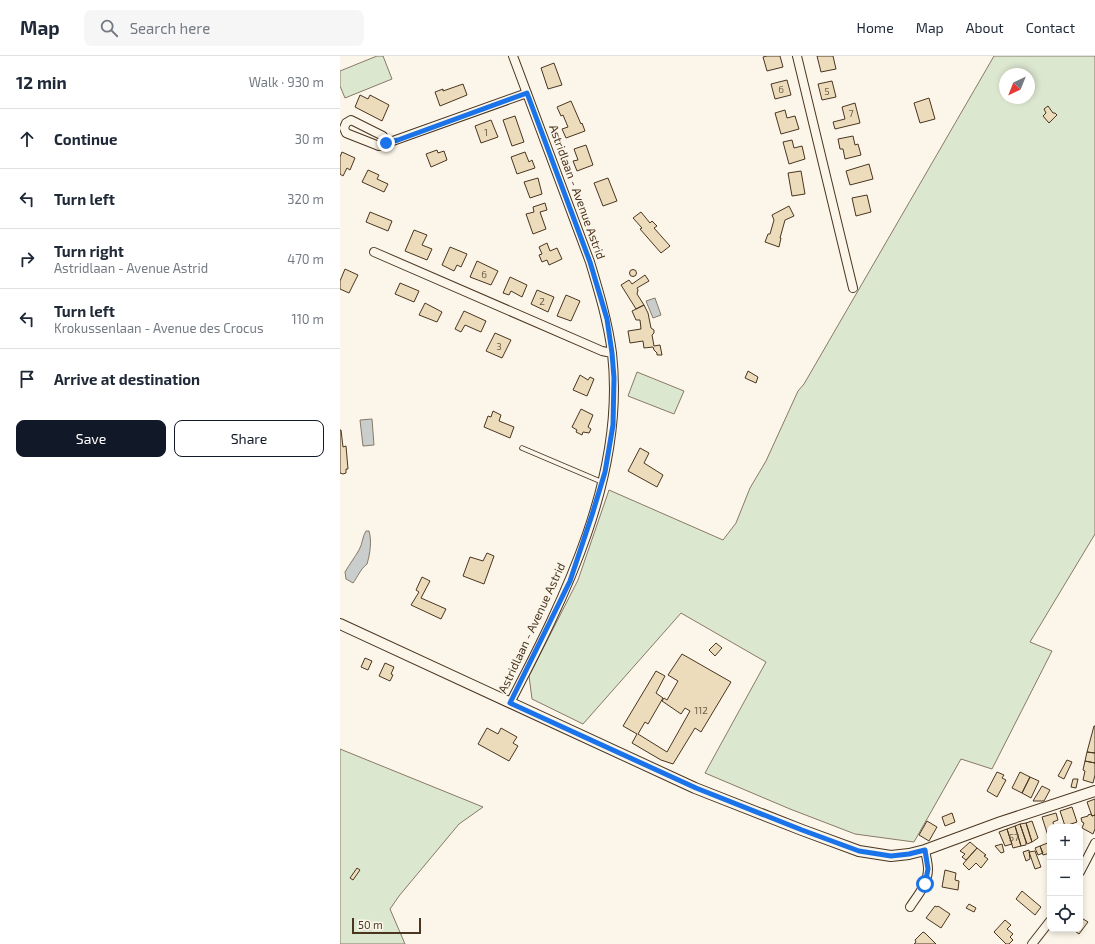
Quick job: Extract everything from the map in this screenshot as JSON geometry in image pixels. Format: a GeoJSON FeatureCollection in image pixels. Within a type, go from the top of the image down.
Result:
{"type":"FeatureCollection","features":[{"type":"Feature","properties":{"kind":"street","name":"Astridlaan - Avenue Astrid"},"geometry":{"type":"LineString","coordinates":[[510,703],[570,581],[592,515],[602,482],[613,425],[614,378],[607,319],[590,262],[513,56]]}},
{"type":"Feature","properties":{"kind":"street"},"geometry":{"type":"LineString","coordinates":[[797,56],[853,288]]}},
{"type":"Feature","properties":{"kind":"street"},"geometry":{"type":"LineString","coordinates":[[386,143],[383,136],[351,120],[346,123],[344,128],[346,133],[379,146],[527,93]]}},
{"type":"Feature","properties":{"kind":"street"},"geometry":{"type":"LineString","coordinates":[[374,252],[602,351],[612,353]]}},
{"type":"Feature","properties":{"kind":"street"},"geometry":{"type":"LineString","coordinates":[[340,624],[696,788],[859,851],[891,856],[925,850],[1001,822],[1095,791]]}},
{"type":"Feature","properties":{"kind":"street"},"geometry":{"type":"LineString","coordinates":[[1083,866],[1095,844]]}},
{"type":"Feature","properties":{"kind":"street"},"geometry":{"type":"LineString","coordinates":[[910,907],[925,884],[927,877],[928,869],[925,850]]}},
{"type":"Feature","properties":{"kind":"street"},"geometry":{"type":"LineString","coordinates":[[1032,944],[1047,925]]}},
{"type":"Feature","properties":{"kind":"lane"},"geometry":{"type":"LineString","coordinates":[[522,448],[602,482]]}},
{"type":"Feature","properties":{"kind":"green space"},"geometry":{"type":"Polygon","coordinates":[[[377,56],[383,56],[392,79],[345,98],[340,86],[340,71],[377,56]]]}},
{"type":"Feature","properties":{"kind":"green space"},"geometry":{"type":"Polygon","coordinates":[[[994,56],[1095,56],[1095,534],[1030,642],[1052,651],[992,769],[961,759],[914,842],[855,834],[790,809],[705,773],[766,662],[681,613],[583,724],[532,699],[529,676],[578,580],[609,490],[723,540],[736,523],[750,488],[766,461],[798,391],[804,384],[994,56]]]}},
{"type":"Feature","properties":{"kind":"green space"},"geometry":{"type":"Polygon","coordinates":[[[637,372],[684,391],[674,414],[628,396],[637,372]]]}},
{"type":"Feature","properties":{"kind":"green space"},"geometry":{"type":"Polygon","coordinates":[[[340,749],[483,807],[459,824],[399,896],[390,909],[405,944],[340,944],[340,749]]]}},
{"type":"Feature","properties":{"kind":"shaded area"},"geometry":{"type":"Polygon","coordinates":[[[655,298],[661,315],[653,318],[646,301],[655,298]]]}},
{"type":"Feature","properties":{"kind":"shaded area"},"geometry":{"type":"Polygon","coordinates":[[[372,419],[374,445],[363,446],[360,420],[372,419]]]}},
{"type":"Feature","properties":{"kind":"shaded area"},"geometry":{"type":"Polygon","coordinates":[[[366,531],[369,531],[370,539],[367,564],[353,583],[346,579],[345,572],[359,550],[366,531]]]}},
{"type":"Feature","properties":{"kind":"building"},"geometry":{"type":"Polygon","coordinates":[[[780,56],[783,67],[767,71],[763,57],[780,56]]]}},
{"type":"Feature","properties":{"kind":"building"},"geometry":{"type":"Polygon","coordinates":[[[817,56],[833,56],[836,69],[821,72],[817,56]]]}},
{"type":"Feature","properties":{"kind":"building"},"geometry":{"type":"Polygon","coordinates":[[[554,63],[562,85],[548,89],[541,68],[554,63]]]}},
{"type":"Feature","properties":{"kind":"building"},"geometry":{"type":"Polygon","coordinates":[[[787,80],[791,95],[775,99],[771,84],[787,80]]]}},
{"type":"Feature","properties":{"kind":"building"},"geometry":{"type":"Polygon","coordinates":[[[832,81],[836,97],[822,100],[818,84],[832,81]]]}},
{"type":"Feature","properties":{"kind":"building"},"geometry":{"type":"Polygon","coordinates":[[[463,84],[467,95],[440,106],[435,92],[443,89],[443,91],[463,84]]]}},
{"type":"Feature","properties":{"kind":"building"},"geometry":{"type":"Polygon","coordinates":[[[360,95],[368,99],[370,95],[389,105],[382,121],[355,107],[360,95]]]}},
{"type":"Feature","properties":{"kind":"building"},"geometry":{"type":"Polygon","coordinates":[[[929,98],[935,119],[920,123],[914,103],[929,98]]]}},
{"type":"Feature","properties":{"kind":"building"},"geometry":{"type":"Polygon","coordinates":[[[571,101],[585,131],[566,138],[562,129],[568,127],[563,115],[561,116],[557,107],[571,101]]]}},
{"type":"Feature","properties":{"kind":"building"},"geometry":{"type":"Polygon","coordinates":[[[855,103],[860,123],[835,129],[833,122],[845,119],[842,107],[855,103]]]}},
{"type":"Feature","properties":{"kind":"building"},"geometry":{"type":"Polygon","coordinates":[[[1048,106],[1053,113],[1057,115],[1049,123],[1043,116],[1046,113],[1044,109],[1048,106]]]}},
{"type":"Feature","properties":{"kind":"building"},"geometry":{"type":"Polygon","coordinates":[[[785,110],[787,118],[795,116],[799,129],[781,134],[775,113],[785,110]]]}},
{"type":"Feature","properties":{"kind":"building"},"geometry":{"type":"Polygon","coordinates":[[[515,116],[524,142],[512,146],[503,120],[515,116]]]}},
{"type":"Feature","properties":{"kind":"building"},"geometry":{"type":"Polygon","coordinates":[[[491,120],[498,137],[481,143],[475,126],[491,120]]]}},
{"type":"Feature","properties":{"kind":"building"},"geometry":{"type":"Polygon","coordinates":[[[853,136],[855,145],[858,144],[861,155],[845,159],[843,149],[840,149],[838,139],[853,136]]]}},
{"type":"Feature","properties":{"kind":"building"},"geometry":{"type":"Polygon","coordinates":[[[792,140],[794,148],[802,146],[805,159],[789,164],[783,142],[792,140]]]}},
{"type":"Feature","properties":{"kind":"building"},"geometry":{"type":"Polygon","coordinates":[[[586,145],[593,165],[577,171],[573,161],[578,160],[574,149],[586,145]]]}},
{"type":"Feature","properties":{"kind":"building"},"geometry":{"type":"Polygon","coordinates":[[[437,150],[438,153],[444,151],[447,160],[431,167],[426,154],[437,150]]]}},
{"type":"Feature","properties":{"kind":"building"},"geometry":{"type":"Polygon","coordinates":[[[342,152],[355,158],[350,170],[347,168],[343,176],[340,174],[340,157],[342,152]]]}},
{"type":"Feature","properties":{"kind":"building"},"geometry":{"type":"Polygon","coordinates":[[[525,152],[529,162],[532,160],[535,168],[517,174],[511,157],[525,152]]]}},
{"type":"Feature","properties":{"kind":"building"},"geometry":{"type":"Polygon","coordinates":[[[869,164],[873,179],[850,185],[846,171],[869,164]]]}},
{"type":"Feature","properties":{"kind":"building"},"geometry":{"type":"Polygon","coordinates":[[[368,170],[379,175],[377,179],[388,184],[384,192],[362,182],[368,170]]]}},
{"type":"Feature","properties":{"kind":"building"},"geometry":{"type":"Polygon","coordinates":[[[801,171],[805,194],[792,196],[788,173],[801,171]]]}},
{"type":"Feature","properties":{"kind":"building"},"geometry":{"type":"Polygon","coordinates":[[[538,178],[542,194],[530,198],[524,182],[538,178]]]}},
{"type":"Feature","properties":{"kind":"building"},"geometry":{"type":"Polygon","coordinates":[[[608,178],[617,201],[603,206],[594,183],[608,178]]]}},
{"type":"Feature","properties":{"kind":"building"},"geometry":{"type":"Polygon","coordinates":[[[867,195],[871,212],[856,216],[852,198],[867,195]]]}},
{"type":"Feature","properties":{"kind":"building"},"geometry":{"type":"Polygon","coordinates":[[[545,203],[547,210],[540,212],[546,229],[533,234],[526,214],[534,212],[533,207],[545,203]]]}},
{"type":"Feature","properties":{"kind":"building"},"geometry":{"type":"Polygon","coordinates":[[[789,206],[794,216],[785,220],[779,247],[765,242],[768,234],[770,234],[774,220],[772,215],[789,206]]]}},
{"type":"Feature","properties":{"kind":"building"},"geometry":{"type":"Polygon","coordinates":[[[370,212],[392,221],[388,231],[366,222],[370,212]]]}},
{"type":"Feature","properties":{"kind":"building"},"geometry":{"type":"Polygon","coordinates":[[[641,212],[650,223],[652,221],[657,226],[654,228],[670,246],[661,253],[640,229],[642,228],[633,218],[641,212]]]}},
{"type":"Feature","properties":{"kind":"building"},"geometry":{"type":"Polygon","coordinates":[[[414,230],[427,235],[422,245],[432,249],[427,260],[405,251],[414,230]]]}},
{"type":"Feature","properties":{"kind":"building"},"geometry":{"type":"Polygon","coordinates":[[[547,243],[550,251],[557,248],[562,259],[549,265],[547,260],[542,262],[539,255],[542,254],[539,247],[547,243]]]}},
{"type":"Feature","properties":{"kind":"building"},"geometry":{"type":"Polygon","coordinates":[[[450,247],[467,254],[461,267],[457,265],[454,271],[442,265],[450,247]]]}},
{"type":"Feature","properties":{"kind":"building"},"geometry":{"type":"Polygon","coordinates":[[[477,261],[498,271],[491,285],[470,277],[477,261]]]}},
{"type":"Feature","properties":{"kind":"building"},"geometry":{"type":"Polygon","coordinates":[[[345,269],[358,275],[349,293],[340,289],[340,281],[345,269]]]}},
{"type":"Feature","properties":{"kind":"building"},"geometry":{"type":"Polygon","coordinates":[[[633,269],[636,270],[636,276],[633,277],[630,276],[629,273],[630,270],[633,269]]]}},
{"type":"Feature","properties":{"kind":"building"},"geometry":{"type":"Polygon","coordinates":[[[645,275],[649,281],[637,288],[637,294],[644,305],[636,309],[621,285],[629,280],[632,284],[645,275]]]}},
{"type":"Feature","properties":{"kind":"building"},"geometry":{"type":"Polygon","coordinates":[[[510,277],[527,285],[522,297],[511,291],[509,295],[503,293],[510,277]]]}},
{"type":"Feature","properties":{"kind":"building"},"geometry":{"type":"Polygon","coordinates":[[[400,283],[419,291],[414,302],[395,294],[400,283]]]}},
{"type":"Feature","properties":{"kind":"building"},"geometry":{"type":"Polygon","coordinates":[[[537,290],[554,297],[548,312],[531,304],[537,290]]]}},
{"type":"Feature","properties":{"kind":"building"},"geometry":{"type":"Polygon","coordinates":[[[566,295],[580,301],[571,321],[557,316],[566,295]]]}},
{"type":"Feature","properties":{"kind":"building"},"geometry":{"type":"Polygon","coordinates":[[[425,303],[442,312],[437,322],[419,315],[425,303]]]}},
{"type":"Feature","properties":{"kind":"building"},"geometry":{"type":"Polygon","coordinates":[[[644,305],[648,313],[651,328],[654,330],[652,335],[654,346],[660,345],[662,355],[657,355],[653,347],[644,348],[643,341],[630,343],[628,331],[641,329],[640,320],[636,320],[632,311],[644,305]]]}},
{"type":"Feature","properties":{"kind":"building"},"geometry":{"type":"Polygon","coordinates":[[[464,311],[486,321],[481,332],[465,325],[461,332],[455,329],[464,311]]]}},
{"type":"Feature","properties":{"kind":"building"},"geometry":{"type":"Polygon","coordinates":[[[495,333],[511,340],[502,358],[486,351],[495,333]]]}},
{"type":"Feature","properties":{"kind":"building"},"geometry":{"type":"Polygon","coordinates":[[[748,371],[758,377],[756,383],[745,378],[748,371]]]}},
{"type":"Feature","properties":{"kind":"building"},"geometry":{"type":"Polygon","coordinates":[[[580,375],[588,380],[590,377],[594,379],[587,396],[573,390],[580,375]]]}},
{"type":"Feature","properties":{"kind":"building"},"geometry":{"type":"Polygon","coordinates":[[[581,409],[593,415],[588,427],[591,429],[589,433],[583,432],[582,435],[576,432],[577,430],[572,427],[581,409]]]}},
{"type":"Feature","properties":{"kind":"building"},"geometry":{"type":"Polygon","coordinates":[[[493,411],[501,415],[499,421],[514,427],[510,438],[484,427],[488,416],[491,417],[493,411]]]}},
{"type":"Feature","properties":{"kind":"building"},"geometry":{"type":"Polygon","coordinates":[[[340,430],[343,447],[346,446],[348,469],[346,469],[346,473],[343,474],[340,473],[340,430]]]}},
{"type":"Feature","properties":{"kind":"building"},"geometry":{"type":"Polygon","coordinates":[[[640,448],[649,453],[644,463],[663,475],[657,487],[628,471],[640,448]]]}},
{"type":"Feature","properties":{"kind":"building"},"geometry":{"type":"Polygon","coordinates":[[[487,553],[494,556],[484,584],[463,576],[470,557],[483,561],[487,553]]]}},
{"type":"Feature","properties":{"kind":"building"},"geometry":{"type":"Polygon","coordinates":[[[422,577],[430,581],[421,598],[446,609],[441,619],[411,605],[419,592],[416,590],[422,577]]]}},
{"type":"Feature","properties":{"kind":"building"},"geometry":{"type":"Polygon","coordinates":[[[716,643],[722,648],[715,656],[709,650],[716,643]]]}},
{"type":"Feature","properties":{"kind":"building"},"geometry":{"type":"Polygon","coordinates":[[[682,654],[731,682],[701,732],[695,728],[673,764],[661,760],[632,743],[637,734],[623,726],[656,671],[665,676],[656,693],[663,698],[648,724],[645,722],[638,734],[667,752],[690,711],[685,708],[681,714],[662,701],[664,698],[667,700],[678,681],[668,675],[682,654]]]}},
{"type":"Feature","properties":{"kind":"building"},"geometry":{"type":"Polygon","coordinates":[[[365,658],[372,661],[368,670],[361,667],[365,658]]]}},
{"type":"Feature","properties":{"kind":"building"},"geometry":{"type":"Polygon","coordinates":[[[385,663],[394,667],[391,674],[393,675],[390,681],[379,676],[385,663]]]}},
{"type":"Feature","properties":{"kind":"building"},"geometry":{"type":"Polygon","coordinates":[[[1095,726],[1095,753],[1087,752],[1095,726]]]}},
{"type":"Feature","properties":{"kind":"building"},"geometry":{"type":"Polygon","coordinates":[[[487,728],[498,734],[501,728],[517,737],[513,743],[518,746],[509,761],[478,744],[487,728]]]}},
{"type":"Feature","properties":{"kind":"building"},"geometry":{"type":"Polygon","coordinates":[[[1087,752],[1095,753],[1095,763],[1085,761],[1087,752]]]}},
{"type":"Feature","properties":{"kind":"building"},"geometry":{"type":"Polygon","coordinates":[[[1067,760],[1072,762],[1064,779],[1058,776],[1067,760]]]}},
{"type":"Feature","properties":{"kind":"building"},"geometry":{"type":"Polygon","coordinates":[[[1085,761],[1095,763],[1093,783],[1083,780],[1085,761]]]}},
{"type":"Feature","properties":{"kind":"building"},"geometry":{"type":"Polygon","coordinates":[[[997,772],[1004,775],[1002,778],[1006,780],[997,797],[987,791],[997,772]]]}},
{"type":"Feature","properties":{"kind":"building"},"geometry":{"type":"Polygon","coordinates":[[[1020,772],[1030,777],[1022,793],[1012,788],[1020,772]]]}},
{"type":"Feature","properties":{"kind":"building"},"geometry":{"type":"Polygon","coordinates":[[[1030,777],[1039,781],[1031,798],[1022,793],[1030,777]]]}},
{"type":"Feature","properties":{"kind":"building"},"geometry":{"type":"Polygon","coordinates":[[[1073,779],[1078,779],[1076,788],[1071,787],[1073,779]]]}},
{"type":"Feature","properties":{"kind":"building"},"geometry":{"type":"Polygon","coordinates":[[[1042,786],[1050,790],[1044,801],[1033,801],[1042,786]]]}},
{"type":"Feature","properties":{"kind":"building"},"geometry":{"type":"Polygon","coordinates":[[[1095,799],[1095,815],[1092,816],[1087,802],[1095,799]]]}},
{"type":"Feature","properties":{"kind":"building"},"geometry":{"type":"Polygon","coordinates":[[[1072,807],[1077,822],[1064,824],[1060,811],[1072,807]]]}},
{"type":"Feature","properties":{"kind":"building"},"geometry":{"type":"Polygon","coordinates":[[[952,813],[955,822],[945,826],[942,817],[952,813]]]}},
{"type":"Feature","properties":{"kind":"building"},"geometry":{"type":"Polygon","coordinates":[[[1056,813],[1058,820],[1053,822],[1053,824],[1047,824],[1047,833],[1042,817],[1056,813]]]}},
{"type":"Feature","properties":{"kind":"building"},"geometry":{"type":"Polygon","coordinates":[[[1088,815],[1095,815],[1095,829],[1093,834],[1083,829],[1084,823],[1082,822],[1081,818],[1088,815]]]}},
{"type":"Feature","properties":{"kind":"building"},"geometry":{"type":"Polygon","coordinates":[[[927,821],[937,827],[929,841],[919,835],[927,821]]]}},
{"type":"Feature","properties":{"kind":"building"},"geometry":{"type":"Polygon","coordinates":[[[1032,821],[1038,838],[1032,842],[1026,823],[1032,821]]]}},
{"type":"Feature","properties":{"kind":"building"},"geometry":{"type":"Polygon","coordinates":[[[1026,823],[1032,842],[1027,844],[1020,824],[1026,823]]]}},
{"type":"Feature","properties":{"kind":"building"},"geometry":{"type":"Polygon","coordinates":[[[1020,824],[1026,842],[1026,845],[1021,846],[1015,826],[1020,824]]]}},
{"type":"Feature","properties":{"kind":"building"},"geometry":{"type":"Polygon","coordinates":[[[1015,826],[1021,846],[1013,848],[1007,829],[1015,826]]]}},
{"type":"Feature","properties":{"kind":"building"},"geometry":{"type":"Polygon","coordinates":[[[1007,829],[1012,844],[1005,846],[999,832],[1007,829]]]}},
{"type":"Feature","properties":{"kind":"building"},"geometry":{"type":"Polygon","coordinates":[[[970,842],[977,848],[966,860],[962,857],[965,854],[960,851],[970,842]]]}},
{"type":"Feature","properties":{"kind":"building"},"geometry":{"type":"Polygon","coordinates":[[[1047,843],[1047,854],[1043,855],[1040,846],[1047,843]]]}},
{"type":"Feature","properties":{"kind":"building"},"geometry":{"type":"Polygon","coordinates":[[[1002,844],[1004,852],[1001,853],[995,846],[1002,844]]]}},
{"type":"Feature","properties":{"kind":"building"},"geometry":{"type":"Polygon","coordinates":[[[1040,846],[1043,853],[1038,855],[1035,848],[1040,846]]]}},
{"type":"Feature","properties":{"kind":"building"},"geometry":{"type":"Polygon","coordinates":[[[977,848],[986,855],[984,856],[988,859],[981,868],[976,863],[969,870],[963,864],[977,848]]]}},
{"type":"Feature","properties":{"kind":"building"},"geometry":{"type":"Polygon","coordinates":[[[1029,850],[1030,859],[1026,861],[1023,852],[1029,850]]]}},
{"type":"Feature","properties":{"kind":"building"},"geometry":{"type":"Polygon","coordinates":[[[1035,851],[1041,867],[1035,869],[1029,852],[1035,851]]]}},
{"type":"Feature","properties":{"kind":"building"},"geometry":{"type":"Polygon","coordinates":[[[357,868],[360,870],[353,880],[350,878],[357,868]]]}},
{"type":"Feature","properties":{"kind":"building"},"geometry":{"type":"Polygon","coordinates":[[[945,870],[956,873],[955,880],[959,881],[958,890],[942,887],[945,870]]]}},
{"type":"Feature","properties":{"kind":"building"},"geometry":{"type":"Polygon","coordinates":[[[1022,891],[1041,907],[1035,915],[1016,899],[1022,891]]]}},
{"type":"Feature","properties":{"kind":"building"},"geometry":{"type":"Polygon","coordinates":[[[969,904],[976,908],[974,912],[966,908],[969,904]]]}},
{"type":"Feature","properties":{"kind":"building"},"geometry":{"type":"Polygon","coordinates":[[[935,906],[938,906],[950,914],[941,928],[926,918],[935,906]]]}},
{"type":"Feature","properties":{"kind":"building"},"geometry":{"type":"Polygon","coordinates":[[[1083,919],[1088,922],[1083,929],[1083,919]]]}},
{"type":"Feature","properties":{"kind":"building"},"geometry":{"type":"Polygon","coordinates":[[[1005,920],[1011,925],[1007,929],[1013,934],[1010,937],[1013,940],[1009,944],[1006,944],[994,932],[1005,920]]]}},
{"type":"Feature","properties":{"kind":"building"},"geometry":{"type":"Polygon","coordinates":[[[923,932],[936,944],[914,944],[916,942],[915,940],[923,932]]]}},
{"type":"Feature","properties":{"kind":"route"},"geometry":{"type":"LineString","coordinates":[[386,143],[527,93],[590,262],[607,319],[614,378],[613,425],[605,472],[570,581],[510,703],[696,788],[859,851],[891,856],[925,850],[928,869],[925,884]]}}]}
